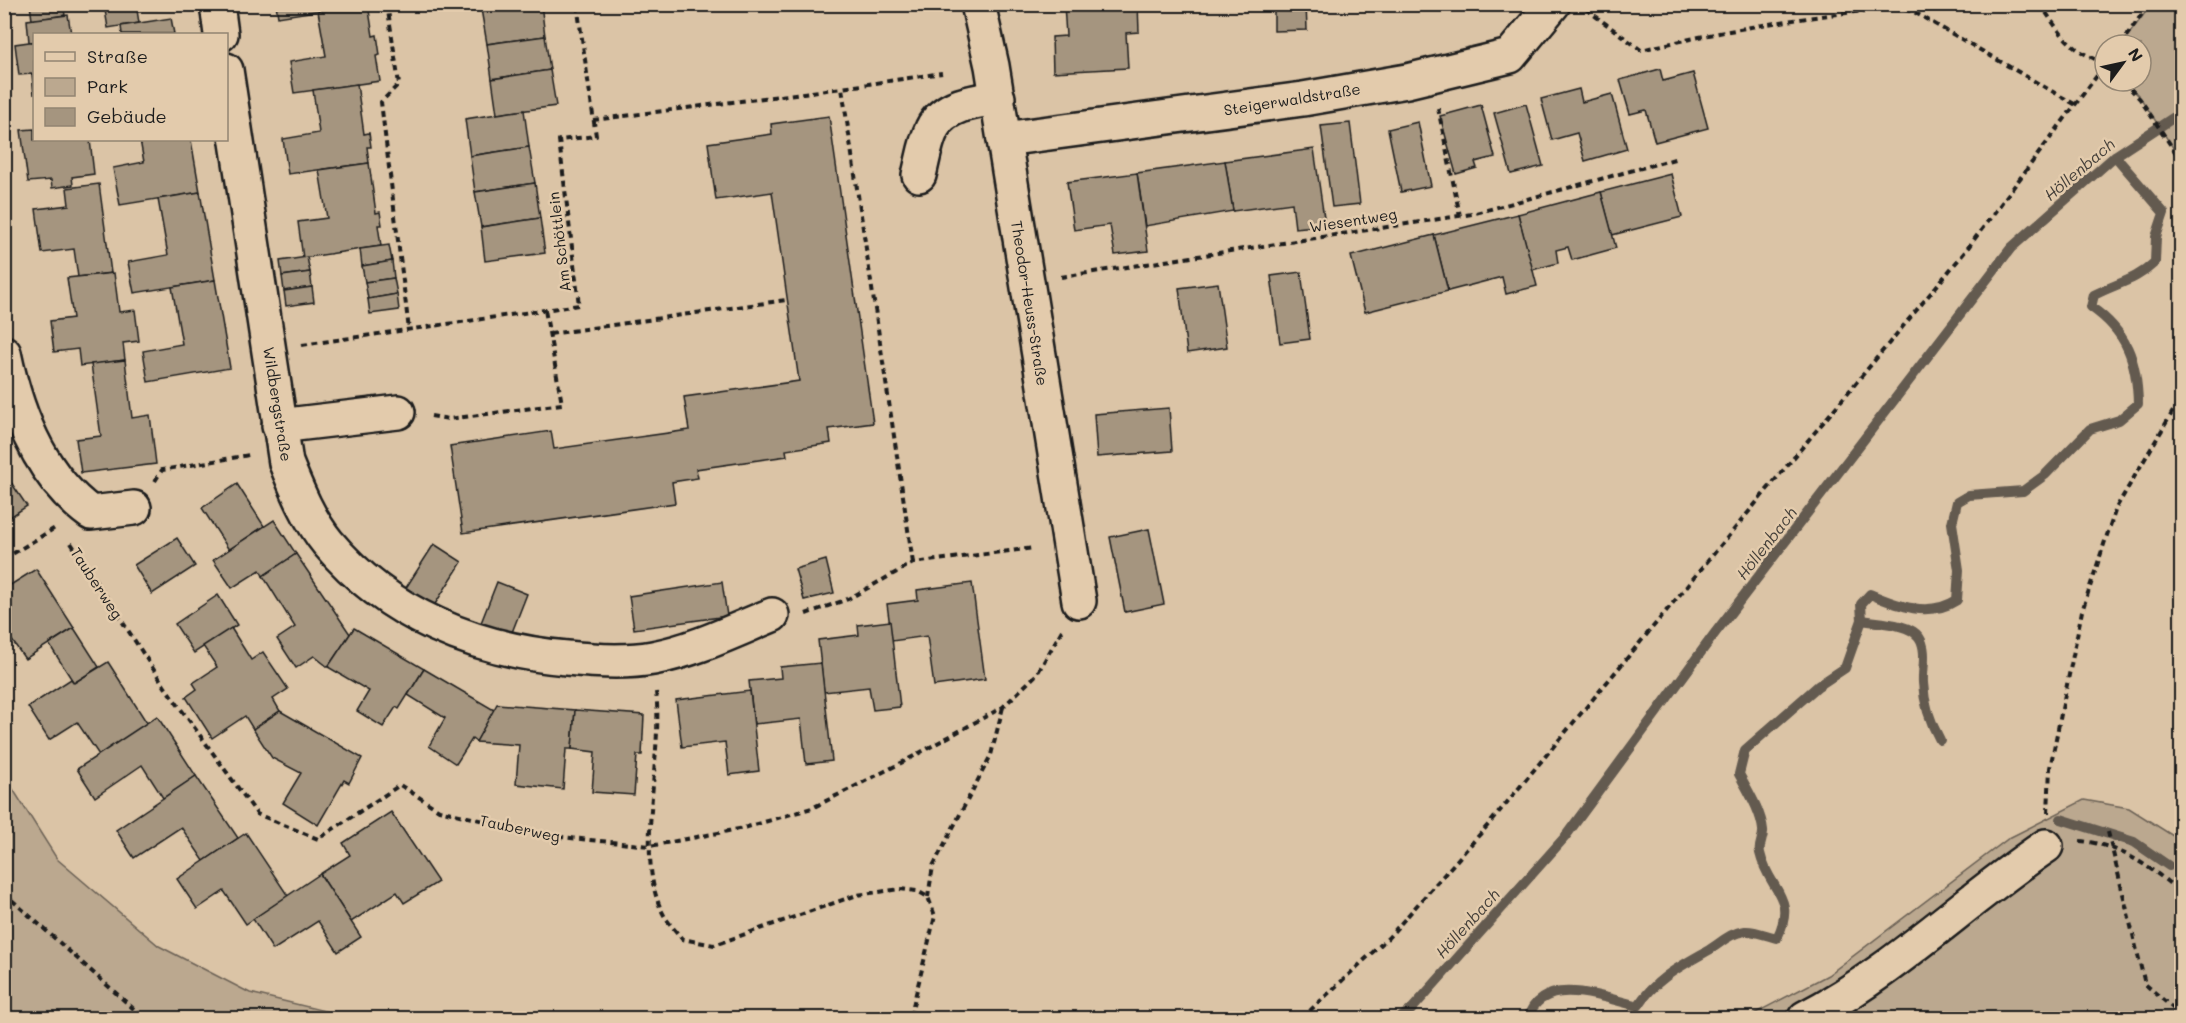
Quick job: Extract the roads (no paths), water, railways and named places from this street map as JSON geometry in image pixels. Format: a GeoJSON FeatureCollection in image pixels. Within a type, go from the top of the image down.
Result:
{"type":"FeatureCollection","features":[{"type":"Feature","properties":{"kind":"street"},"geometry":{"type":"LineString","coordinates":[[217,4],[221,33]]}},
{"type":"Feature","properties":{"kind":"street","name":"Theodor-Heuss-Straße"},"geometry":{"type":"LineString","coordinates":[[978,4],[998,98],[1079,601]]}},
{"type":"Feature","properties":{"kind":"street","name":"Steigerwaldstraße"},"geometry":{"type":"LineString","coordinates":[[1004,139],[1303,99],[1432,75],[1510,56],[1553,4]]}},
{"type":"Feature","properties":{"kind":"street","name":"Wildbergstraße"},"geometry":{"type":"LineString","coordinates":[[228,83],[286,463],[302,503],[327,542],[383,594],[413,615],[463,638],[529,655],[601,662],[652,658],[696,647],[772,615]]}},
{"type":"Feature","properties":{"kind":"street"},"geometry":{"type":"LineString","coordinates":[[919,175],[932,127],[950,111],[968,101],[998,98]]}},
{"type":"Feature","properties":{"kind":"street"},"geometry":{"type":"LineString","coordinates":[[4,352],[12,392],[28,433],[71,498],[91,513],[134,508]]}},
{"type":"Feature","properties":{"kind":"street"},"geometry":{"type":"LineString","coordinates":[[279,426],[398,412]]}},
{"type":"Feature","properties":{"kind":"street"},"geometry":{"type":"LineString","coordinates":[[1805,1018],[1880,974],[2019,864],[2046,846]]}},
{"type":"Feature","properties":{"kind":"waterway","name":"Höllenbach"},"geometry":{"type":"LineString","coordinates":[[1400,1018],[1411,1010],[1565,837],[1715,633],[2011,248],[2115,156],[2182,112]]}},
{"type":"Feature","properties":{"kind":"waterway"},"geometry":{"type":"LineString","coordinates":[[1528,1018],[1535,1004],[1546,996],[1560,992],[1592,994],[1638,1006],[1645,996],[1670,973],[1730,936],[1749,931],[1777,938],[1783,924],[1783,902],[1764,866],[1760,850],[1762,823],[1754,801],[1739,774],[1745,750],[1818,686],[1845,668],[1862,620],[1861,604],[1870,594],[1891,603],[1925,609],[1936,608],[1957,600],[1959,570],[1952,523],[1957,502],[1969,495],[2023,491],[2045,475],[2090,429],[2119,420],[2138,404],[2135,374],[2128,348],[2113,327],[2091,307],[2094,295],[2134,277],[2155,262],[2156,237],[2164,213],[2115,156]]}},
{"type":"Feature","properties":{"kind":"waterway"},"geometry":{"type":"LineString","coordinates":[[1862,620],[1901,626],[1919,637],[1924,654],[1923,678],[1926,706],[1940,740]]}},
{"type":"Feature","properties":{"kind":"waterway"},"geometry":{"type":"LineString","coordinates":[[2061,819],[2134,842],[2169,866]]}}]}
